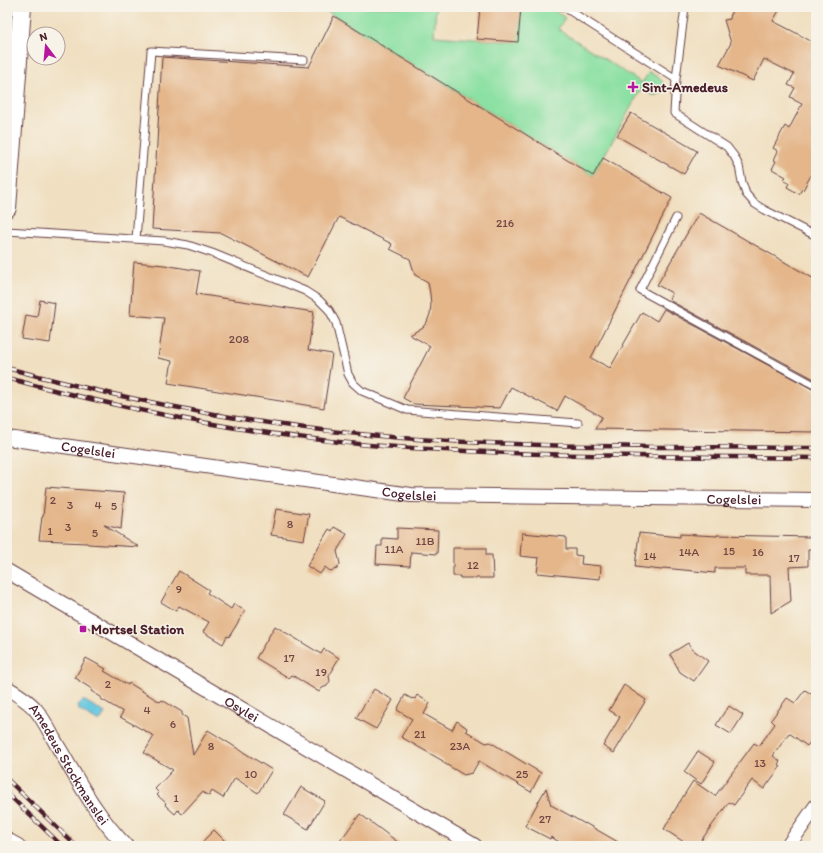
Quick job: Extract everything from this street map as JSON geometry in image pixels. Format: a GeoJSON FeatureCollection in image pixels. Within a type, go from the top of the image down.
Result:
{"type":"FeatureCollection","features":[{"type":"Feature","properties":{"kind":"street"},"geometry":{"type":"LineString","coordinates":[[7,208],[15,70],[22,7]]}},
{"type":"Feature","properties":{"kind":"street","name":"Cogelslei"},"geometry":{"type":"LineString","coordinates":[[7,438],[411,495],[816,500]]}},
{"type":"Feature","properties":{"kind":"street","name":"Osylei"},"geometry":{"type":"LineString","coordinates":[[7,571],[475,846]]}},
{"type":"Feature","properties":{"kind":"street","name":"Amedeus Stockmanslei"},"geometry":{"type":"LineString","coordinates":[[7,688],[36,709],[97,813],[126,846]]}},
{"type":"Feature","properties":{"kind":"street"},"geometry":{"type":"LineString","coordinates":[[788,846],[816,806]]}},
{"type":"Feature","properties":{"kind":"street"},"geometry":{"type":"LineString","coordinates":[[7,840],[18,846]]}},
{"type":"Feature","properties":{"kind":"lane"},"geometry":{"type":"LineString","coordinates":[[564,7],[676,79]]}},
{"type":"Feature","properties":{"kind":"lane"},"geometry":{"type":"LineString","coordinates":[[685,7],[676,79],[674,113],[726,147],[734,156],[739,166],[746,194],[755,204],[816,236]]}},
{"type":"Feature","properties":{"kind":"lane"},"geometry":{"type":"LineString","coordinates":[[136,239],[150,51],[304,60]]}},
{"type":"Feature","properties":{"kind":"lane"},"geometry":{"type":"LineString","coordinates":[[676,218],[640,290],[816,386]]}},
{"type":"Feature","properties":{"kind":"lane"},"geometry":{"type":"LineString","coordinates":[[7,231],[164,241],[188,245],[212,253],[305,291],[319,300],[330,310],[336,323],[348,374],[353,383],[362,391],[407,410],[578,423]]}},
{"type":"Feature","properties":{"kind":"green space"},"geometry":{"type":"Polygon","coordinates":[[[320,7],[436,7],[434,36],[517,42],[521,7],[550,7],[565,18],[558,29],[642,83],[649,72],[655,75],[662,81],[664,90],[658,95],[652,95],[641,89],[593,176],[320,7]]]}},
{"type":"Feature","properties":{"kind":"water"},"geometry":{"type":"Polygon","coordinates":[[[82,701],[85,701],[105,713],[99,722],[79,710],[78,705],[82,701]]]}},
{"type":"Feature","properties":{"kind":"building"},"geometry":{"type":"Polygon","coordinates":[[[480,7],[521,7],[518,42],[477,39],[480,7]]]}},
{"type":"Feature","properties":{"kind":"building"},"geometry":{"type":"Polygon","coordinates":[[[732,7],[781,7],[773,21],[816,44],[816,166],[803,190],[802,189],[799,194],[787,187],[789,183],[783,180],[786,177],[772,169],[776,161],[774,160],[778,151],[773,148],[785,126],[789,129],[802,104],[790,97],[795,88],[788,85],[794,74],[764,59],[753,81],[719,65],[731,43],[724,20],[730,19],[732,7]]]}},
{"type":"Feature","properties":{"kind":"building"},"geometry":{"type":"Polygon","coordinates":[[[334,16],[593,176],[603,158],[672,198],[591,358],[610,368],[642,312],[657,321],[664,309],[816,391],[816,432],[595,429],[602,417],[565,396],[557,411],[511,387],[500,408],[414,404],[403,398],[430,346],[410,335],[423,327],[427,322],[430,314],[430,294],[428,282],[415,275],[410,259],[390,249],[392,244],[339,217],[308,277],[221,233],[152,229],[162,57],[309,67],[334,16]]]}},
{"type":"Feature","properties":{"kind":"building"},"geometry":{"type":"Polygon","coordinates":[[[631,113],[697,151],[684,174],[617,136],[631,113]]]}},
{"type":"Feature","properties":{"kind":"building"},"geometry":{"type":"Polygon","coordinates":[[[699,213],[816,280],[816,380],[669,300],[672,293],[657,285],[699,213]]]}},
{"type":"Feature","properties":{"kind":"building"},"geometry":{"type":"Polygon","coordinates":[[[134,262],[200,271],[196,294],[314,312],[308,350],[332,354],[324,408],[168,383],[172,361],[158,358],[164,318],[130,315],[134,262]]]}},
{"type":"Feature","properties":{"kind":"building"},"geometry":{"type":"Polygon","coordinates":[[[40,300],[55,303],[50,343],[22,339],[26,315],[37,317],[40,300]]]}},
{"type":"Feature","properties":{"kind":"building"},"geometry":{"type":"Polygon","coordinates":[[[46,487],[124,493],[121,529],[104,525],[139,547],[39,540],[46,487]]]}},
{"type":"Feature","properties":{"kind":"building"},"geometry":{"type":"Polygon","coordinates":[[[276,509],[309,514],[304,540],[271,535],[276,509]]]}},
{"type":"Feature","properties":{"kind":"building"},"geometry":{"type":"Polygon","coordinates":[[[334,527],[347,534],[337,551],[340,564],[337,569],[330,571],[325,567],[320,574],[307,566],[329,529],[332,531],[334,527]]]}},
{"type":"Feature","properties":{"kind":"building"},"geometry":{"type":"Polygon","coordinates":[[[397,528],[438,530],[437,554],[411,552],[410,566],[376,564],[377,546],[382,546],[382,538],[397,539],[397,528]]]}},
{"type":"Feature","properties":{"kind":"building"},"geometry":{"type":"Polygon","coordinates":[[[522,533],[566,537],[566,549],[575,549],[575,555],[582,556],[581,564],[601,566],[600,579],[537,573],[539,558],[520,556],[522,533]]]}},
{"type":"Feature","properties":{"kind":"building"},"geometry":{"type":"Polygon","coordinates":[[[639,533],[680,537],[680,534],[812,537],[812,549],[808,549],[808,566],[789,567],[791,601],[771,613],[770,575],[745,575],[745,568],[715,568],[715,573],[635,567],[639,533]]]}},
{"type":"Feature","properties":{"kind":"building"},"geometry":{"type":"Polygon","coordinates":[[[453,548],[486,548],[486,555],[492,555],[493,578],[460,578],[460,576],[453,576],[453,548]]]}},
{"type":"Feature","properties":{"kind":"building"},"geometry":{"type":"Polygon","coordinates":[[[179,571],[209,590],[207,593],[231,609],[234,604],[245,611],[223,644],[203,632],[209,622],[179,606],[176,611],[161,602],[179,571]]]}},
{"type":"Feature","properties":{"kind":"building"},"geometry":{"type":"Polygon","coordinates":[[[275,626],[321,654],[324,649],[339,658],[329,676],[330,681],[327,686],[322,688],[319,692],[292,675],[289,678],[256,658],[275,626]]]}},
{"type":"Feature","properties":{"kind":"building"},"geometry":{"type":"Polygon","coordinates":[[[688,643],[692,649],[708,661],[694,681],[680,672],[670,654],[688,643]]]}},
{"type":"Feature","properties":{"kind":"building"},"geometry":{"type":"Polygon","coordinates":[[[86,658],[106,669],[104,671],[128,685],[129,683],[160,702],[162,700],[182,712],[182,715],[187,718],[193,755],[208,730],[272,770],[258,793],[235,778],[223,798],[212,791],[209,796],[202,792],[182,814],[178,810],[175,814],[157,795],[159,793],[155,789],[173,770],[144,753],[154,736],[120,717],[123,712],[101,699],[101,697],[91,691],[92,689],[75,678],[86,658]]]}},
{"type":"Feature","properties":{"kind":"building"},"geometry":{"type":"Polygon","coordinates":[[[624,685],[646,700],[614,753],[603,746],[620,717],[609,710],[624,685]]]}},
{"type":"Feature","properties":{"kind":"building"},"geometry":{"type":"Polygon","coordinates":[[[374,689],[393,700],[376,729],[356,718],[374,689]]]}},
{"type":"Feature","properties":{"kind":"building"},"geometry":{"type":"Polygon","coordinates":[[[805,690],[816,697],[816,734],[807,746],[789,733],[773,756],[780,761],[778,764],[781,766],[764,789],[752,780],[734,805],[729,802],[697,846],[690,846],[664,829],[693,781],[715,796],[754,743],[759,746],[775,724],[771,720],[787,698],[795,703],[805,690]]]}},
{"type":"Feature","properties":{"kind":"building"},"geometry":{"type":"Polygon","coordinates":[[[405,695],[415,699],[417,695],[430,703],[424,714],[452,730],[457,721],[467,728],[466,731],[486,743],[490,742],[541,773],[531,792],[479,761],[472,773],[464,775],[401,737],[412,719],[397,710],[405,695]]]}},
{"type":"Feature","properties":{"kind":"building"},"geometry":{"type":"Polygon","coordinates":[[[729,706],[743,715],[731,734],[716,725],[729,706]]]}},
{"type":"Feature","properties":{"kind":"building"},"geometry":{"type":"Polygon","coordinates":[[[698,751],[715,762],[701,784],[684,772],[698,751]]]}},
{"type":"Feature","properties":{"kind":"building"},"geometry":{"type":"Polygon","coordinates":[[[301,787],[325,801],[308,829],[284,815],[301,787]]]}},
{"type":"Feature","properties":{"kind":"building"},"geometry":{"type":"Polygon","coordinates":[[[546,788],[551,805],[625,846],[566,846],[551,837],[550,839],[525,826],[546,788]]]}},
{"type":"Feature","properties":{"kind":"building"},"geometry":{"type":"Polygon","coordinates":[[[360,814],[403,846],[346,846],[340,841],[360,814]]]}},
{"type":"Feature","properties":{"kind":"building"},"geometry":{"type":"Polygon","coordinates":[[[214,830],[230,846],[198,846],[214,830]]]}},
{"type":"Feature","properties":{"kind":"railway"},"geometry":{"type":"LineString","coordinates":[[7,368],[52,380],[187,409],[278,424],[369,435],[480,443],[536,445],[816,448]]}},
{"type":"Feature","properties":{"kind":"railway"},"geometry":{"type":"LineString","coordinates":[[7,378],[52,390],[187,419],[278,434],[369,445],[537,454],[816,458]]}},
{"type":"Feature","properties":{"kind":"railway"},"geometry":{"type":"LineString","coordinates":[[7,779],[76,846]]}},
{"type":"Feature","properties":{"kind":"railway"},"geometry":{"type":"LineString","coordinates":[[7,793],[62,846]]}},
{"type":"Feature","properties":{"kind":"place","name":"Sint-Amedeus"},"geometry":{"type":"Point","coordinates":[633,87]}},
{"type":"Feature","properties":{"kind":"place","name":"Mortsel Station"},"geometry":{"type":"Point","coordinates":[83,629]}}]}
